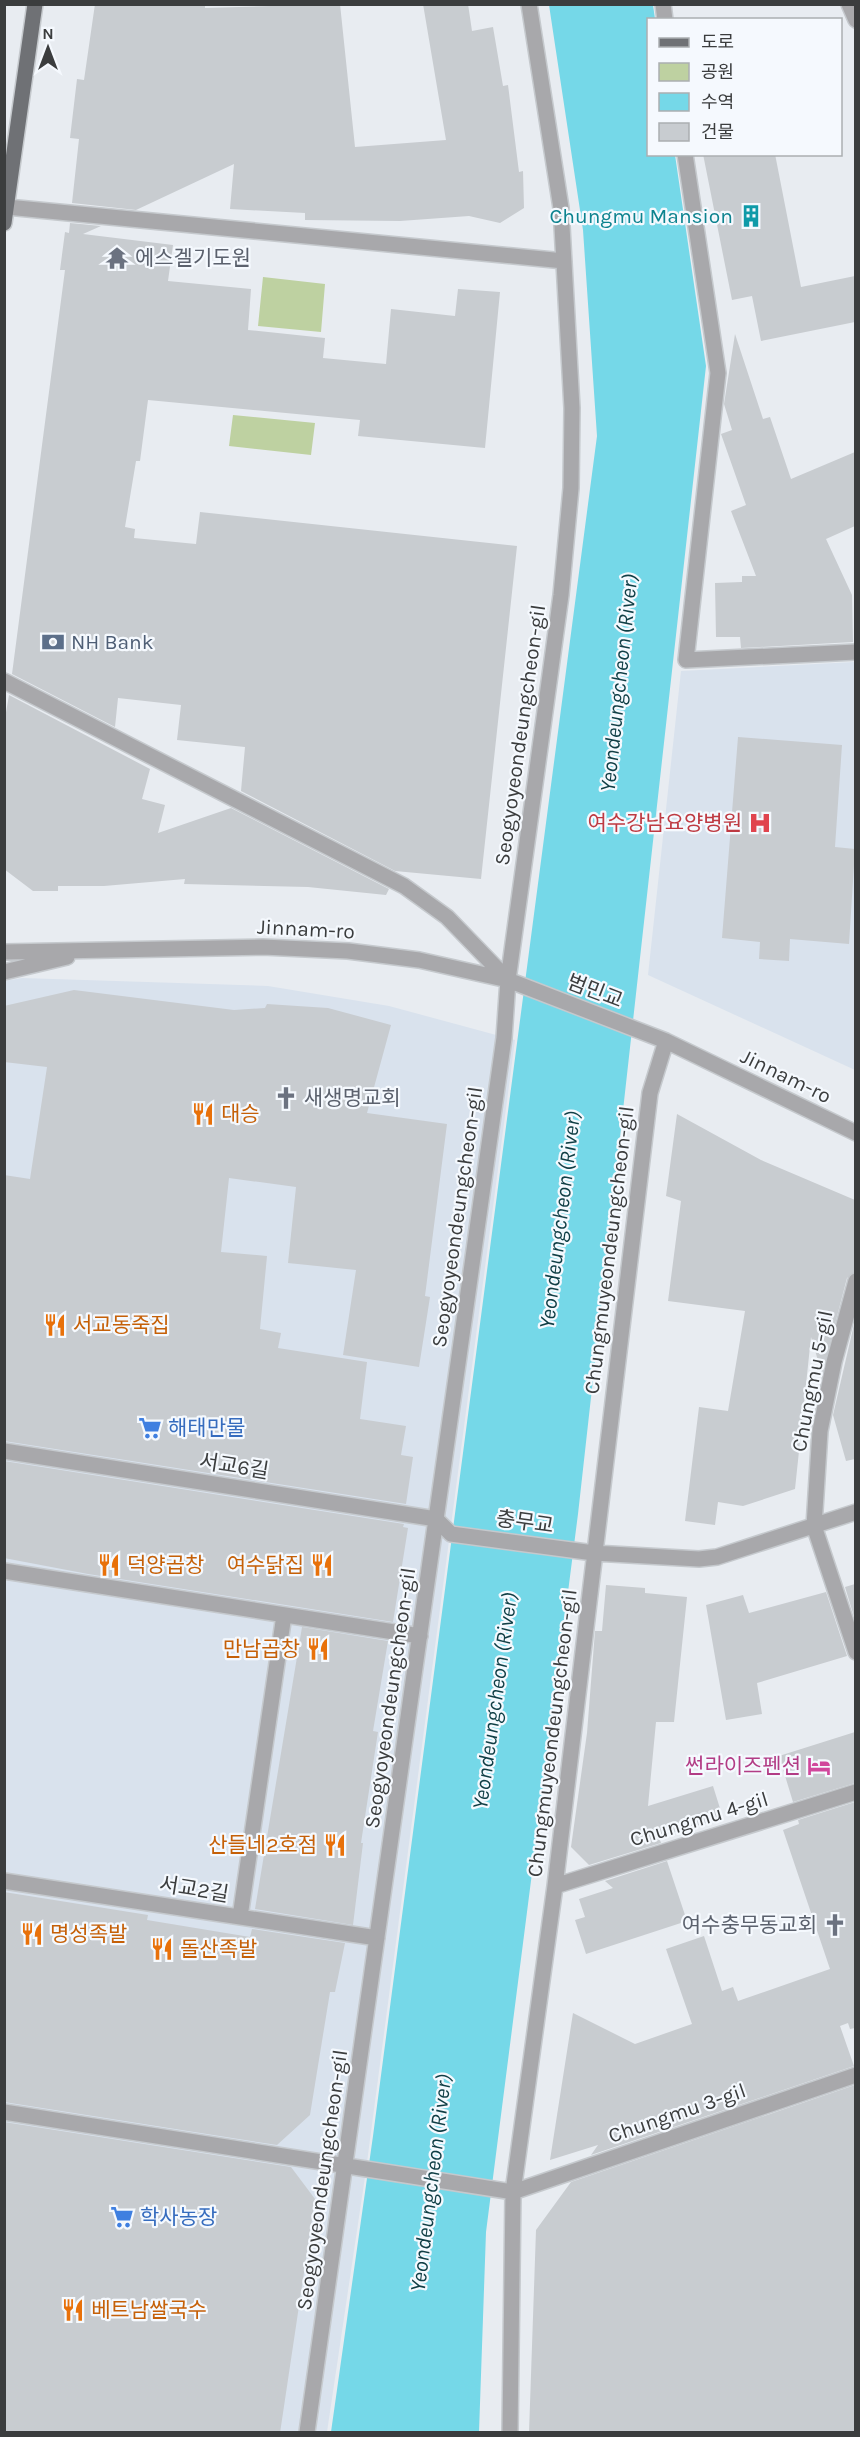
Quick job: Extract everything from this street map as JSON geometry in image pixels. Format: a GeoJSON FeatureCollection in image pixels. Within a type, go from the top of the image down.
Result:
{"type":"FeatureCollection","features":[{"type":"Feature","properties":{"kind":"main road"},"geometry":{"type":"LineString","coordinates":[[4,223],[35,4]]}},
{"type":"Feature","properties":{"kind":"street","name":"Seogyoyeondeungcheon-gil"},"geometry":{"type":"LineString","coordinates":[[307,2433],[504,1038],[508,980],[561,595],[571,488],[572,408],[561,208],[529,4]]}},
{"type":"Feature","properties":{"kind":"street"},"geometry":{"type":"LineString","coordinates":[[849,4],[855,20]]}},
{"type":"Feature","properties":{"kind":"street"},"geometry":{"type":"LineString","coordinates":[[685,156],[718,373],[686,660],[855,652]]}},
{"type":"Feature","properties":{"kind":"street"},"geometry":{"type":"LineString","coordinates":[[7,207],[564,261]]}},
{"type":"Feature","properties":{"kind":"street"},"geometry":{"type":"LineString","coordinates":[[4,681],[404,886],[447,917],[508,980]]}},
{"type":"Feature","properties":{"kind":"street","name":"Jinnam-ro"},"geometry":{"type":"LineString","coordinates":[[4,952],[263,947],[348,951],[419,960],[508,980]]}},
{"type":"Feature","properties":{"kind":"street","name":"Jinnam-ro"},"geometry":{"type":"LineString","coordinates":[[4,972],[99,950]]}},
{"type":"Feature","properties":{"kind":"street","name":"범민교"},"geometry":{"type":"LineString","coordinates":[[508,980],[666,1041]]}},
{"type":"Feature","properties":{"kind":"street","name":"Jinnam-ro"},"geometry":{"type":"LineString","coordinates":[[666,1041],[855,1133]]}},
{"type":"Feature","properties":{"kind":"street","name":"Chungmuyeondeungcheon-gil"},"geometry":{"type":"LineString","coordinates":[[510,2433],[513,2192],[555,1886],[650,1093],[666,1041]]}},
{"type":"Feature","properties":{"kind":"street","name":"Chungmu 5-gil"},"geometry":{"type":"LineString","coordinates":[[855,1281],[834,1362],[820,1431],[814,1526],[855,1652]]}},
{"type":"Feature","properties":{"kind":"street","name":"서교6길"},"geometry":{"type":"LineString","coordinates":[[4,1451],[436,1519]]}},
{"type":"Feature","properties":{"kind":"street"},"geometry":{"type":"LineString","coordinates":[[594,1553],[671,1559],[717,1557],[855,1512]]}},
{"type":"Feature","properties":{"kind":"street","name":"충무교"},"geometry":{"type":"LineString","coordinates":[[436,1519],[451,1534],[594,1553]]}},
{"type":"Feature","properties":{"kind":"street"},"geometry":{"type":"LineString","coordinates":[[4,1571],[420,1636]]}},
{"type":"Feature","properties":{"kind":"street"},"geometry":{"type":"LineString","coordinates":[[240,1917],[284,1615]]}},
{"type":"Feature","properties":{"kind":"street","name":"Chungmu 4-gil"},"geometry":{"type":"LineString","coordinates":[[555,1886],[855,1792]]}},
{"type":"Feature","properties":{"kind":"street","name":"서교2길"},"geometry":{"type":"LineString","coordinates":[[4,1881],[377,1938]]}},
{"type":"Feature","properties":{"kind":"street","name":"Chungmu 3-gil"},"geometry":{"type":"LineString","coordinates":[[513,2192],[855,2074]]}},
{"type":"Feature","properties":{"kind":"street"},"geometry":{"type":"LineString","coordinates":[[4,2112],[513,2192]]}},
{"type":"Feature","properties":{"kind":"shaded area","name":"여수강남요양병원"},"geometry":{"type":"Polygon","coordinates":[[[855,662],[855,1070],[648,975],[681,671],[855,662]]]}},
{"type":"Feature","properties":{"kind":"shaded area"},"geometry":{"type":"Polygon","coordinates":[[[22,978],[268,986],[389,1006],[515,1040],[366,2170],[327,2432],[5,2432],[4,981],[22,978]]]}},
{"type":"Feature","properties":{"kind":"green space"},"geometry":{"type":"Polygon","coordinates":[[[263,277],[325,284],[321,332],[258,326],[263,277]]]}},
{"type":"Feature","properties":{"kind":"green space"},"geometry":{"type":"Polygon","coordinates":[[[233,415],[315,423],[311,455],[229,446],[233,415]]]}},
{"type":"Feature","properties":{"kind":"water","name":"Yeondeungcheon (River)"},"geometry":{"type":"Polygon","coordinates":[[[549,5],[653,5],[655,18],[647,18],[647,156],[675,156],[706,366],[578,1514],[486,2232],[479,2432],[331,2432],[373,2136],[597,436],[583,230],[549,5]]]}},
{"type":"Feature","properties":{"kind":"building"},"geometry":{"type":"Polygon","coordinates":[[[95,4],[205,4],[205,8],[340,4],[355,147],[446,140],[423,4],[468,4],[472,31],[493,27],[503,86],[508,85],[519,172],[523,171],[524,208],[500,223],[469,216],[400,221],[305,220],[305,213],[230,209],[234,164],[136,210],[72,203],[79,139],[70,138],[77,79],[84,80],[95,4]]]}},
{"type":"Feature","properties":{"kind":"building","name":"Chungmu Mansion"},"geometry":{"type":"Polygon","coordinates":[[[703,156],[775,156],[801,287],[855,276],[855,322],[761,341],[752,296],[732,300],[703,156]]]}},
{"type":"Feature","properties":{"kind":"building"},"geometry":{"type":"Polygon","coordinates":[[[70,223],[101,226],[83,234],[173,245],[168,281],[251,289],[248,330],[325,338],[323,358],[386,364],[391,309],[455,316],[458,289],[500,292],[485,448],[358,436],[360,420],[148,400],[140,461],[136,461],[125,527],[135,529],[134,538],[196,544],[200,512],[517,546],[481,879],[395,871],[241,791],[245,747],[177,740],[181,705],[118,698],[115,727],[12,674],[65,270],[60,270],[65,232],[69,233],[70,223]]]}},
{"type":"Feature","properties":{"kind":"building"},"geometry":{"type":"Polygon","coordinates":[[[735,334],[763,419],[770,417],[791,479],[855,452],[855,526],[826,539],[852,595],[853,642],[741,648],[740,637],[716,637],[715,583],[742,582],[742,576],[756,576],[731,511],[746,505],[721,434],[732,430],[724,404],[735,334]]]}},
{"type":"Feature","properties":{"kind":"building"},"geometry":{"type":"Polygon","coordinates":[[[9,695],[150,769],[142,799],[165,805],[158,833],[231,808],[389,889],[386,895],[308,887],[184,884],[185,879],[104,886],[58,886],[58,891],[33,891],[4,869],[4,724],[9,695]]]}},
{"type":"Feature","properties":{"kind":"building","name":"여수강남요양병원"},"geometry":{"type":"Polygon","coordinates":[[[738,737],[842,745],[835,847],[855,849],[849,944],[790,939],[789,961],[759,959],[760,942],[722,938],[738,737]]]}},
{"type":"Feature","properties":{"kind":"building"},"geometry":{"type":"Polygon","coordinates":[[[74,990],[234,1010],[265,1008],[267,1004],[328,1008],[391,1025],[367,1113],[447,1124],[425,1296],[430,1297],[419,1367],[343,1355],[356,1270],[288,1263],[296,1187],[229,1178],[221,1252],[267,1256],[260,1329],[281,1333],[278,1348],[367,1362],[360,1419],[406,1426],[401,1455],[413,1457],[406,1504],[4,1441],[4,1175],[30,1179],[47,1067],[4,1062],[4,1006],[74,990]]]}},
{"type":"Feature","properties":{"kind":"building"},"geometry":{"type":"Polygon","coordinates":[[[677,1114],[761,1160],[855,1200],[855,1272],[847,1278],[822,1374],[811,1337],[795,1489],[743,1506],[718,1502],[715,1525],[685,1521],[699,1407],[728,1411],[745,1311],[668,1301],[681,1201],[666,1196],[677,1114]]]}},
{"type":"Feature","properties":{"kind":"building"},"geometry":{"type":"Polygon","coordinates":[[[855,1320],[855,1459],[846,1461],[833,1415],[855,1320]]]}},
{"type":"Feature","properties":{"kind":"building"},"geometry":{"type":"Polygon","coordinates":[[[4,1461],[404,1524],[403,1527],[408,1528],[393,1622],[88,1574],[4,1558],[4,1461]]]}},
{"type":"Feature","properties":{"kind":"building"},"geometry":{"type":"Polygon","coordinates":[[[855,1584],[855,1620],[845,1587],[855,1584]]]}},
{"type":"Feature","properties":{"kind":"building"},"geometry":{"type":"Polygon","coordinates":[[[606,1585],[645,1588],[645,1593],[687,1597],[674,1722],[656,1722],[648,1806],[713,1786],[723,1818],[659,1837],[661,1843],[589,1865],[571,1847],[587,1733],[595,1631],[602,1631],[606,1585]]]}},
{"type":"Feature","properties":{"kind":"building"},"geometry":{"type":"Polygon","coordinates":[[[826,1592],[847,1656],[757,1683],[762,1714],[726,1720],[706,1605],[743,1595],[749,1613],[826,1592]]]}},
{"type":"Feature","properties":{"kind":"building"},"geometry":{"type":"Polygon","coordinates":[[[302,1627],[388,1641],[373,1731],[378,1732],[361,1843],[363,1843],[353,1925],[255,1909],[302,1627]]]}},
{"type":"Feature","properties":{"kind":"building","name":"썬라이즈펜션"},"geometry":{"type":"Polygon","coordinates":[[[855,1732],[855,1783],[793,1802],[779,1756],[855,1732]]]}},
{"type":"Feature","properties":{"kind":"building"},"geometry":{"type":"Polygon","coordinates":[[[855,1802],[855,2028],[850,2029],[848,2023],[840,2026],[854,2066],[591,2155],[598,2145],[550,2160],[573,2013],[635,2044],[692,2024],[666,1949],[704,1936],[722,1991],[733,1987],[738,2001],[830,1969],[783,1830],[799,1824],[798,1820],[855,1802]]]}},
{"type":"Feature","properties":{"kind":"building"},"geometry":{"type":"Polygon","coordinates":[[[667,1861],[687,1921],[586,1954],[575,1920],[585,1917],[579,1899],[613,1888],[605,1881],[667,1861]]]}},
{"type":"Feature","properties":{"kind":"building"},"geometry":{"type":"Polygon","coordinates":[[[4,1892],[148,1915],[147,1920],[250,1937],[252,1929],[345,1943],[335,1992],[330,1992],[310,2115],[277,2145],[4,2102],[4,1892]]]}},
{"type":"Feature","properties":{"kind":"building"},"geometry":{"type":"Polygon","coordinates":[[[855,2085],[855,2433],[529,2433],[536,2230],[571,2182],[855,2085]]]}},
{"type":"Feature","properties":{"kind":"building"},"geometry":{"type":"Polygon","coordinates":[[[4,2122],[291,2167],[315,2199],[280,2433],[4,2433],[4,2122]]]}},
{"type":"Feature","properties":{"kind":"place","name":"Chungmu Mansion"},"geometry":{"type":"Point","coordinates":[751,216]}},
{"type":"Feature","properties":{"kind":"place","name":"에스겔기도원"},"geometry":{"type":"Point","coordinates":[117,258]}},
{"type":"Feature","properties":{"kind":"place","name":"NH Bank"},"geometry":{"type":"Point","coordinates":[53,642]}},
{"type":"Feature","properties":{"kind":"place","name":"여수강남요양병원"},"geometry":{"type":"Point","coordinates":[760,823]}},
{"type":"Feature","properties":{"kind":"place","name":"새생명교회"},"geometry":{"type":"Point","coordinates":[286,1098]}},
{"type":"Feature","properties":{"kind":"place","name":"대승"},"geometry":{"type":"Point","coordinates":[203,1114]}},
{"type":"Feature","properties":{"kind":"place","name":"서교동죽집"},"geometry":{"type":"Point","coordinates":[55,1325]}},
{"type":"Feature","properties":{"kind":"place","name":"해태만물"},"geometry":{"type":"Point","coordinates":[150,1428]}},
{"type":"Feature","properties":{"kind":"place","name":"덕양곱창"},"geometry":{"type":"Point","coordinates":[109,1565]}},
{"type":"Feature","properties":{"kind":"place","name":"여수닭집"},"geometry":{"type":"Point","coordinates":[322,1565]}},
{"type":"Feature","properties":{"kind":"place","name":"만남곱창"},"geometry":{"type":"Point","coordinates":[318,1649]}},
{"type":"Feature","properties":{"kind":"place","name":"썬라이즈펜션"},"geometry":{"type":"Point","coordinates":[819,1766]}},
{"type":"Feature","properties":{"kind":"place","name":"산들네2호점"},"geometry":{"type":"Point","coordinates":[335,1845]}},
{"type":"Feature","properties":{"kind":"place","name":"여수충무동교회"},"geometry":{"type":"Point","coordinates":[835,1925]}},
{"type":"Feature","properties":{"kind":"place","name":"명성족발"},"geometry":{"type":"Point","coordinates":[32,1934]}},
{"type":"Feature","properties":{"kind":"place","name":"돌산족발"},"geometry":{"type":"Point","coordinates":[162,1949]}},
{"type":"Feature","properties":{"kind":"place","name":"학사농장"},"geometry":{"type":"Point","coordinates":[122,2217]}},
{"type":"Feature","properties":{"kind":"place","name":"베트남쌀국수"},"geometry":{"type":"Point","coordinates":[73,2310]}}]}
